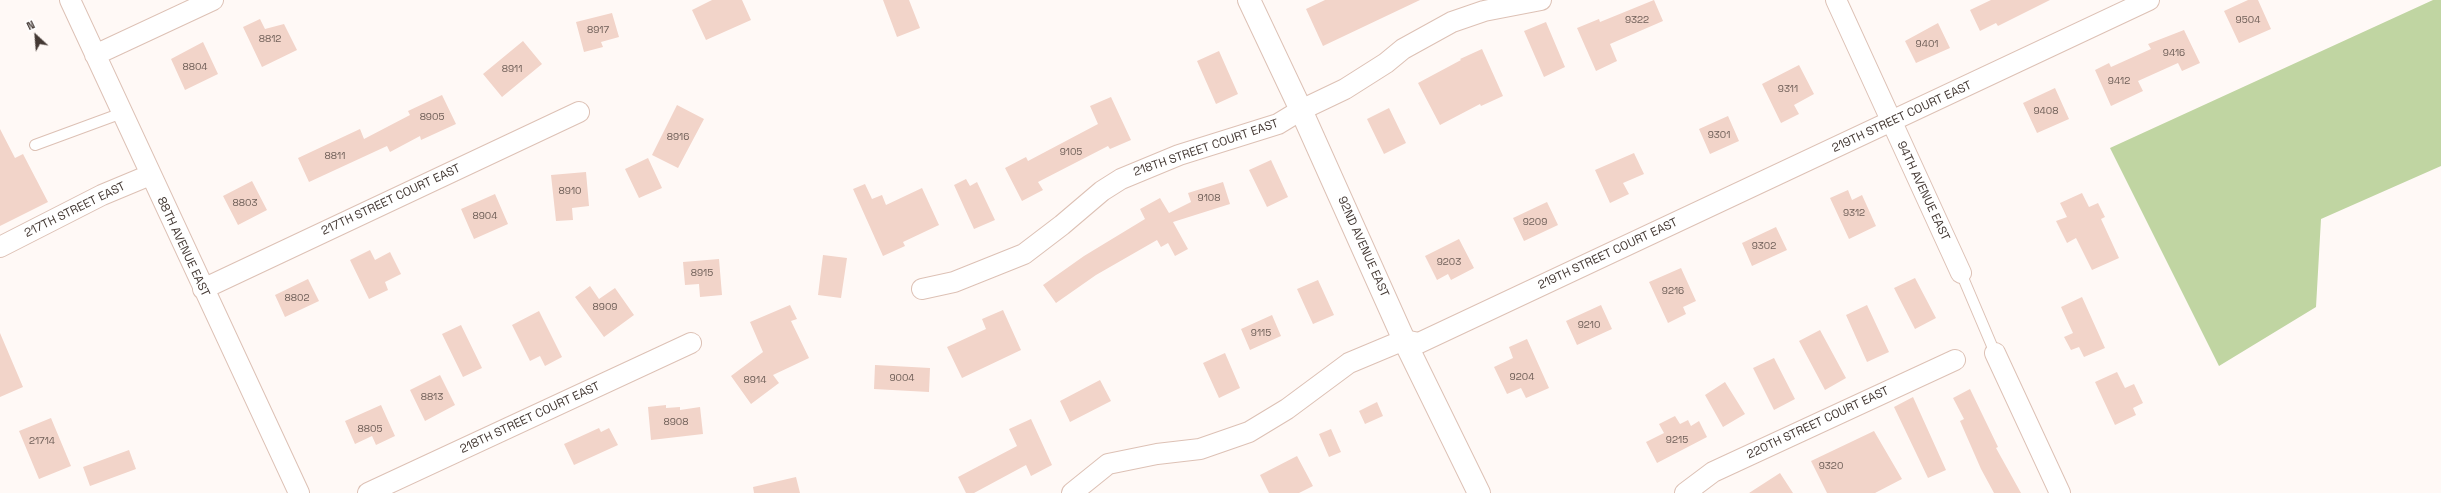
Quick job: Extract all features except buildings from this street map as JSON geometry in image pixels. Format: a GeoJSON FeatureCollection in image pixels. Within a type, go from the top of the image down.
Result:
{"type":"FeatureCollection","features":[{"type":"Feature","properties":{"kind":"street","name":"88TH AVENUE EAST"},"geometry":{"type":"LineString","coordinates":[[70,0],[299,493]]}},
{"type":"Feature","properties":{"kind":"street"},"geometry":{"type":"LineString","coordinates":[[95,55],[213,0]]}},
{"type":"Feature","properties":{"kind":"street","name":"92ND AVENUE EAST"},"geometry":{"type":"LineString","coordinates":[[1249,0],[1301,110],[1404,340],[1479,493]]}},
{"type":"Feature","properties":{"kind":"street","name":"218TH STREET COURT EAST"},"geometry":{"type":"LineString","coordinates":[[922,289],[954,282],[1024,254],[1062,226],[1102,191],[1121,179],[1179,156],[1278,124],[1301,110],[1345,89],[1386,63],[1403,49],[1452,22],[1484,11],[1541,0]]}},
{"type":"Feature","properties":{"kind":"street","name":"94TH AVENUE EAST"},"geometry":{"type":"LineString","coordinates":[[1836,0],[1961,272]]}},
{"type":"Feature","properties":{"kind":"street","name":"219TH STREET COURT EAST"},"geometry":{"type":"LineString","coordinates":[[1072,493],[1108,464],[1157,454],[1200,449],[1249,432],[1287,409],[1349,363],[1404,340],[1419,343],[2149,0]]}},
{"type":"Feature","properties":{"kind":"street","name":"217TH STREET COURT EAST"},"geometry":{"type":"LineString","coordinates":[[203,289],[579,112]]}},
{"type":"Feature","properties":{"kind":"street","name":"217TH STREET EAST"},"geometry":{"type":"LineString","coordinates":[[0,247],[102,195],[150,175]]}},
{"type":"Feature","properties":{"kind":"street","name":"218TH STREET COURT EAST"},"geometry":{"type":"LineString","coordinates":[[368,493],[691,343]]}},
{"type":"Feature","properties":{"kind":"street"},"geometry":{"type":"LineString","coordinates":[[1995,353],[2060,493]]}},
{"type":"Feature","properties":{"kind":"street","name":"220TH STREET COURT EAST"},"geometry":{"type":"LineString","coordinates":[[1685,493],[1713,472],[1954,360]]}},
{"type":"Feature","properties":{"kind":"lane"},"geometry":{"type":"LineString","coordinates":[[35,145],[122,113]]}},
{"type":"Feature","properties":{"kind":"lane"},"geometry":{"type":"LineString","coordinates":[[1961,272],[1995,353]]}},
{"type":"Feature","properties":{"kind":"green space"},"geometry":{"type":"Polygon","coordinates":[[[2433,0],[2441,0],[2441,166],[2321,219],[2316,307],[2219,366],[2110,148],[2433,0]]]}}]}
